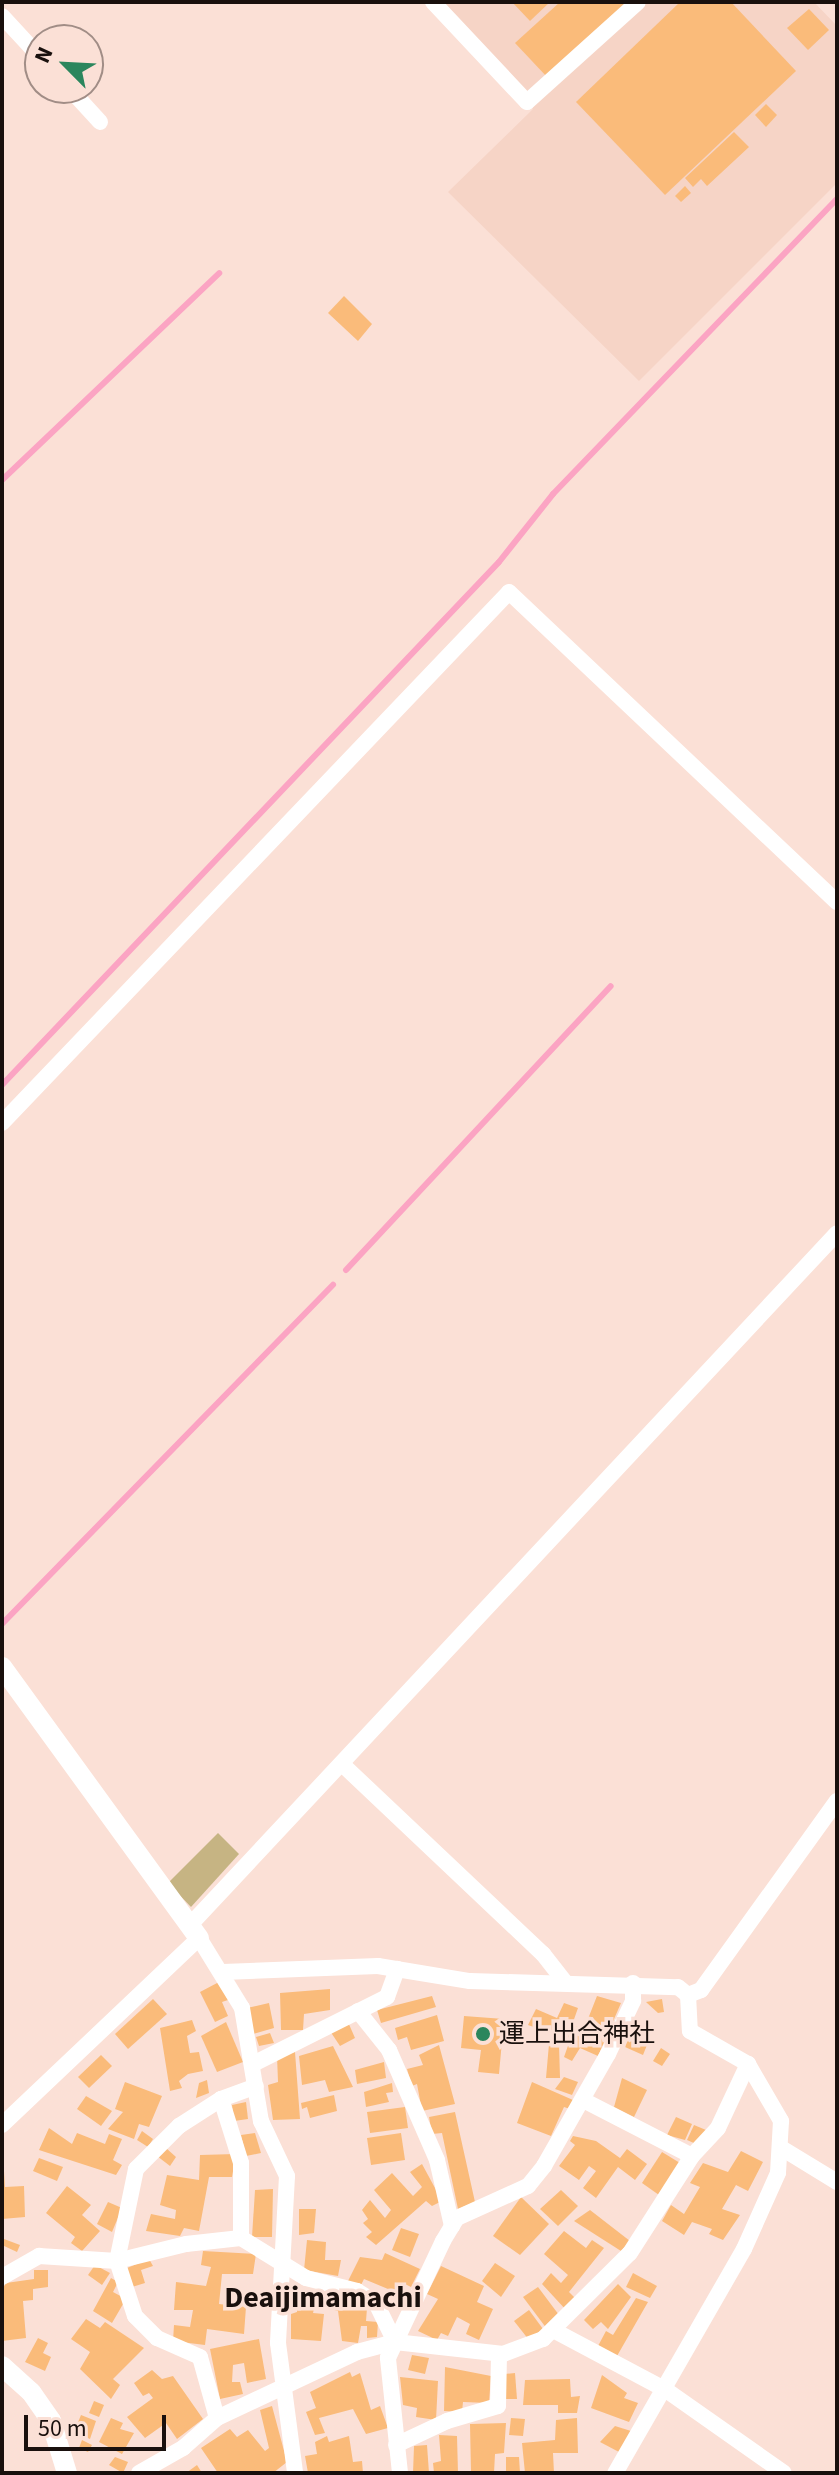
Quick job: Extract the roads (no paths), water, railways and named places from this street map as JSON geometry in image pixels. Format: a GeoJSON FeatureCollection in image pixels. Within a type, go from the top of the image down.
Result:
{"type":"FeatureCollection","features":[{"type":"Feature","properties":{"kind":"street"},"geometry":{"type":"LineString","coordinates":[[433,2],[527,102],[638,2]]}},
{"type":"Feature","properties":{"kind":"street"},"geometry":{"type":"LineString","coordinates":[[2,16],[24,40]]}},
{"type":"Feature","properties":{"kind":"street"},"geometry":{"type":"LineString","coordinates":[[84,104],[100,122]]}},
{"type":"Feature","properties":{"kind":"street"},"geometry":{"type":"LineString","coordinates":[[2,1123],[509,592],[837,902]]}},
{"type":"Feature","properties":{"kind":"street"},"geometry":{"type":"LineString","coordinates":[[2,2125],[194,1932],[342,1764],[837,1233]]}},
{"type":"Feature","properties":{"kind":"street"},"geometry":{"type":"LineString","coordinates":[[2,1667],[223,1972],[242,2008],[261,2121],[287,2176],[285,2265],[278,2343],[295,2473]]}},
{"type":"Feature","properties":{"kind":"street"},"geometry":{"type":"LineString","coordinates":[[342,1764],[543,1954],[564,1981]]}},
{"type":"Feature","properties":{"kind":"street"},"geometry":{"type":"LineString","coordinates":[[688,1995],[701,1990],[837,1801]]}},
{"type":"Feature","properties":{"kind":"street"},"geometry":{"type":"LineString","coordinates":[[223,1972],[397,1969],[470,1981],[564,1981],[678,1987],[688,1995],[690,2031],[748,2064],[776,2106],[783,2149],[755,2227],[666,2390],[615,2473]]}},
{"type":"Feature","properties":{"kind":"street"},"geometry":{"type":"LineString","coordinates":[[253,2064],[387,1997],[397,1969]]}},
{"type":"Feature","properties":{"kind":"street"},"geometry":{"type":"LineString","coordinates":[[400,2473],[388,2369],[395,2342],[457,2218],[528,2186],[585,2101],[633,2001],[633,1983]]}},
{"type":"Feature","properties":{"kind":"street"},"geometry":{"type":"LineString","coordinates":[[358,2011],[389,2050],[431,2146],[452,2226]]}},
{"type":"Feature","properties":{"kind":"street"},"geometry":{"type":"LineString","coordinates":[[139,2473],[183,2448],[217,2418],[357,2352],[395,2342],[499,2354],[527,2348],[555,2331],[630,2253],[692,2156],[718,2128],[748,2064]]}},
{"type":"Feature","properties":{"kind":"street"},"geometry":{"type":"LineString","coordinates":[[217,2418],[200,2357],[157,2338],[135,2316],[117,2261],[136,2169],[179,2126],[221,2099],[256,2086]]}},
{"type":"Feature","properties":{"kind":"street"},"geometry":{"type":"LineString","coordinates":[[221,2099],[241,2163],[241,2238]]}},
{"type":"Feature","properties":{"kind":"street"},"geometry":{"type":"LineString","coordinates":[[585,2101],[692,2156]]}},
{"type":"Feature","properties":{"kind":"street"},"geometry":{"type":"LineString","coordinates":[[783,2149],[837,2182]]}},
{"type":"Feature","properties":{"kind":"street"},"geometry":{"type":"LineString","coordinates":[[2,2277],[39,2256],[117,2261],[186,2244],[241,2238],[306,2278],[357,2291],[376,2303],[395,2342]]}},
{"type":"Feature","properties":{"kind":"street"},"geometry":{"type":"LineString","coordinates":[[555,2331],[666,2390],[784,2473]]}},
{"type":"Feature","properties":{"kind":"street"},"geometry":{"type":"LineString","coordinates":[[396,2445],[447,2421],[498,2406],[499,2354]]}},
{"type":"Feature","properties":{"kind":"street"},"geometry":{"type":"LineString","coordinates":[[2,2366],[31,2392],[51,2421],[67,2473]]}},
{"type":"Feature","properties":{"kind":"waterway"},"geometry":{"type":"LineString","coordinates":[[2,1085],[499,562],[553,494],[837,199]]}},
{"type":"Feature","properties":{"kind":"waterway"},"geometry":{"type":"LineString","coordinates":[[2,480],[219,273]]}},
{"type":"Feature","properties":{"kind":"waterway"},"geometry":{"type":"LineString","coordinates":[[346,1270],[611,986]]}},
{"type":"Feature","properties":{"kind":"waterway"},"geometry":{"type":"LineString","coordinates":[[2,1624],[333,1285]]}},
{"type":"Feature","properties":{"kind":"place","name":"運上出合神社"},"geometry":{"type":"Point","coordinates":[483,2034]}},
{"type":"Feature","properties":{"kind":"district","name":"Deaijimamachi"},"geometry":{"type":"Point","coordinates":[323,2298]}}]}
